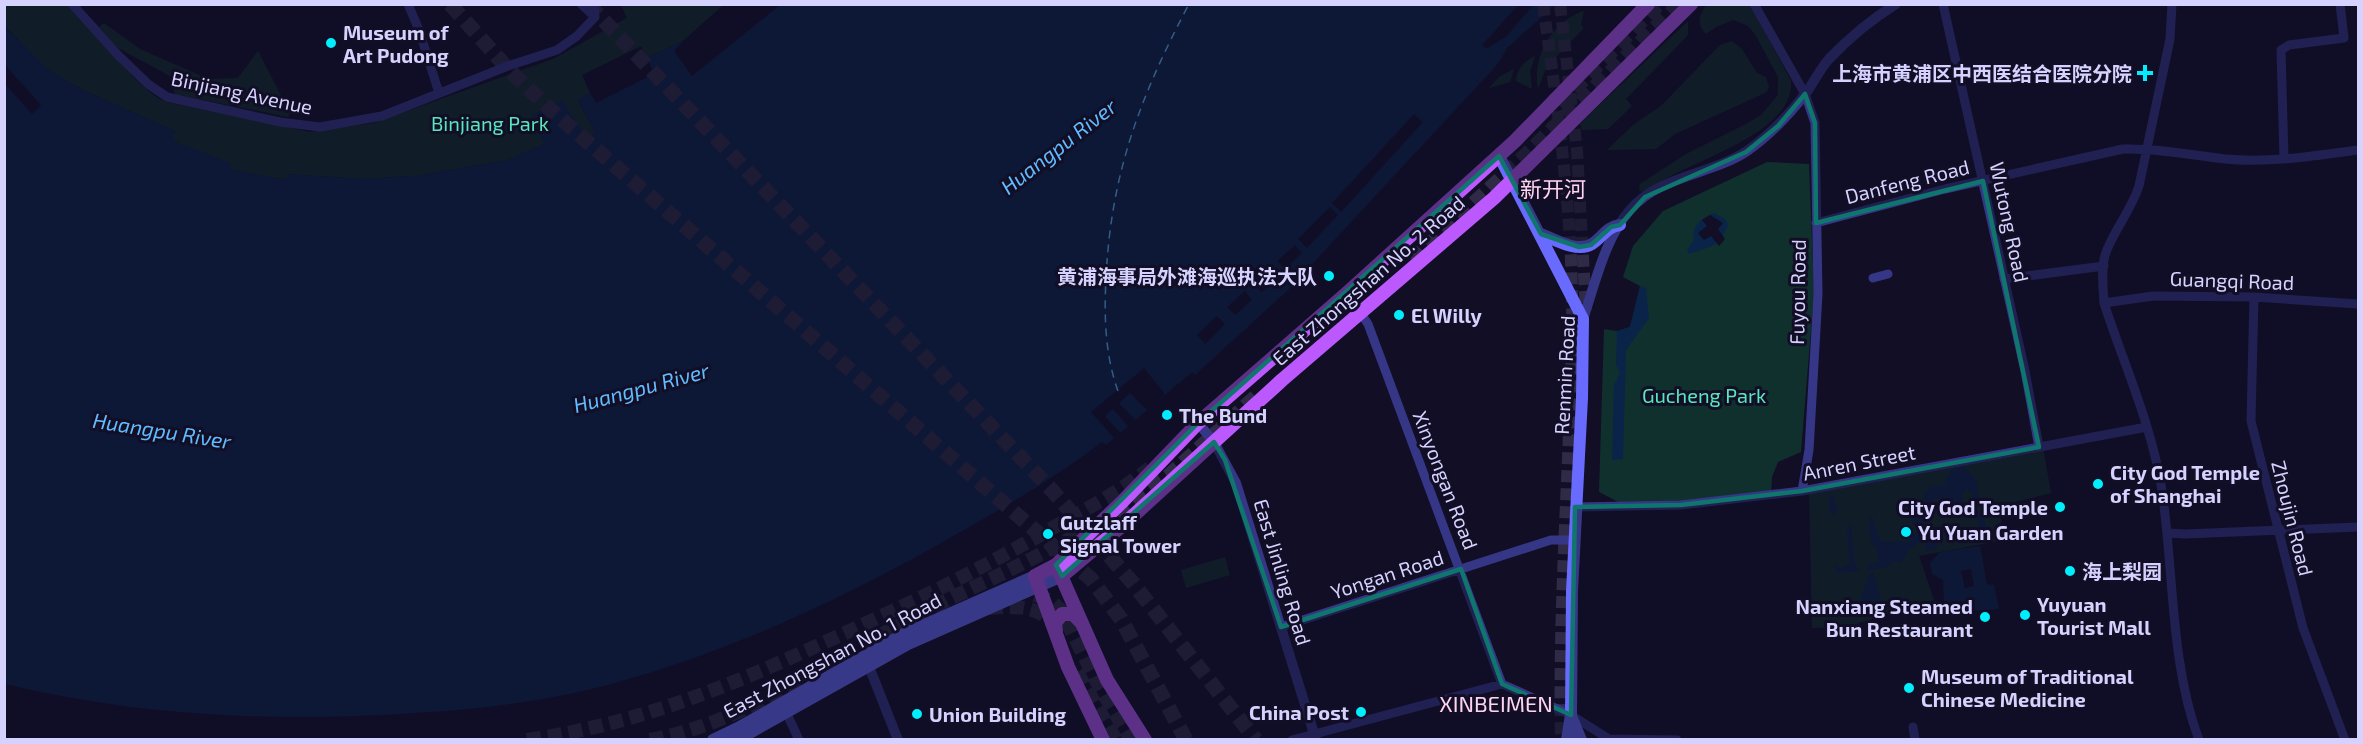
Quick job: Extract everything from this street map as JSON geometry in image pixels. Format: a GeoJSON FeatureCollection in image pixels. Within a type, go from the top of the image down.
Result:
{"type":"FeatureCollection","features":[{"type":"Feature","properties":{"kind":"main road","name":"East Zhongshan No. 2 Road"},"geometry":{"type":"LineString","coordinates":[[1059,571],[1198,423],[1499,156],[1648,4]]}},
{"type":"Feature","properties":{"kind":"main road","name":"East Zhongshan No. 2 Road"},"geometry":{"type":"LineString","coordinates":[[1059,571],[1106,541],[1214,442],[1513,181],[1691,4]]}},
{"type":"Feature","properties":{"kind":"main road"},"geometry":{"type":"LineString","coordinates":[[1499,156],[1583,319]]}},
{"type":"Feature","properties":{"kind":"main road"},"geometry":{"type":"LineString","coordinates":[[1540,234],[1579,247],[1591,245],[1611,227],[1620,225]]}},
{"type":"Feature","properties":{"kind":"main road","name":"Renmin Road"},"geometry":{"type":"LineString","coordinates":[[1568,740],[1571,715],[1575,507],[1582,398],[1583,319]]}},
{"type":"Feature","properties":{"kind":"main road"},"geometry":{"type":"LineString","coordinates":[[1103,740],[1068,667],[1037,582],[1059,571],[1117,699],[1145,740]]}},
{"type":"Feature","properties":{"kind":"main road","name":"East Zhongshan No. 1 Road"},"geometry":{"type":"LineString","coordinates":[[713,740],[867,661],[928,635],[1037,582]]}},
{"type":"Feature","properties":{"kind":"main road"},"geometry":{"type":"LineString","coordinates":[[1056,634],[1055,622],[1062,614],[1073,614],[1081,623]]}},
{"type":"Feature","properties":{"kind":"main road","name":"East Zhongshan No. 1 Road"},"geometry":{"type":"LineString","coordinates":[[737,740],[787,714],[867,661]]}},
{"type":"Feature","properties":{"kind":"main road","name":"Renmin Road"},"geometry":{"type":"LineString","coordinates":[[1571,715],[1581,740]]}},
{"type":"Feature","properties":{"kind":"street","name":"Binjiang Avenue"},"geometry":{"type":"LineString","coordinates":[[72,4],[148,84],[167,98],[292,124],[320,127],[371,120],[508,66],[557,50],[577,36],[595,17]]}},
{"type":"Feature","properties":{"kind":"street"},"geometry":{"type":"LineString","coordinates":[[408,4],[440,93]]}},
{"type":"Feature","properties":{"kind":"street"},"geometry":{"type":"LineString","coordinates":[[581,4],[595,17]]}},
{"type":"Feature","properties":{"kind":"street"},"geometry":{"type":"LineString","coordinates":[[594,4],[595,17]]}},
{"type":"Feature","properties":{"kind":"street","name":"Fuyou Road"},"geometry":{"type":"LineString","coordinates":[[1754,4],[1805,94],[1815,123],[1818,294],[1809,450],[1802,491]]}},
{"type":"Feature","properties":{"kind":"street","name":"Renmin Road"},"geometry":{"type":"LineString","coordinates":[[1583,319],[1603,262],[1620,225],[1631,209],[1645,197],[1678,179],[1717,166],[1746,152],[1778,126],[1805,94],[1828,60],[1860,30],[1896,4]]}},
{"type":"Feature","properties":{"kind":"street","name":"Wutong Road"},"geometry":{"type":"LineString","coordinates":[[1943,4],[2025,371],[2039,447]]}},
{"type":"Feature","properties":{"kind":"street"},"geometry":{"type":"LineString","coordinates":[[2172,4],[2170,39],[2148,148],[2134,202],[2110,244],[2104,266],[2104,303],[2147,427],[2158,467],[2168,533],[2182,674],[2199,740]]}},
{"type":"Feature","properties":{"kind":"street"},"geometry":{"type":"LineString","coordinates":[[2284,159],[2281,50],[2289,45],[2344,38],[2340,4]]}},
{"type":"Feature","properties":{"kind":"street","name":"Danfeng Road"},"geometry":{"type":"LineString","coordinates":[[1816,223],[2123,148],[2148,148],[2225,159],[2284,159],[2358,150]]}},
{"type":"Feature","properties":{"kind":"street"},"geometry":{"type":"LineString","coordinates":[[2004,279],[2104,266]]}},
{"type":"Feature","properties":{"kind":"street"},"geometry":{"type":"LineString","coordinates":[[1873,278],[1888,274]]}},
{"type":"Feature","properties":{"kind":"street","name":"Xinyongan Road"},"geometry":{"type":"LineString","coordinates":[[1347,293],[1362,313],[1503,684]]}},
{"type":"Feature","properties":{"kind":"street","name":"Guangqi Road"},"geometry":{"type":"LineString","coordinates":[[2104,303],[2153,296],[2254,297],[2358,304]]}},
{"type":"Feature","properties":{"kind":"street","name":"Zhoujin Road"},"geometry":{"type":"LineString","coordinates":[[2254,297],[2251,421],[2303,628],[2345,740]]}},
{"type":"Feature","properties":{"kind":"street","name":"East Jinling Road"},"geometry":{"type":"LineString","coordinates":[[1198,423],[1214,442],[1236,483],[1315,736]]}},
{"type":"Feature","properties":{"kind":"street","name":"Anren Street"},"geometry":{"type":"LineString","coordinates":[[1575,507],[1681,505],[1802,491],[2147,427]]}},
{"type":"Feature","properties":{"kind":"street"},"geometry":{"type":"LineString","coordinates":[[2168,533],[2358,527]]}},
{"type":"Feature","properties":{"kind":"street","name":"Yongan Road"},"geometry":{"type":"LineString","coordinates":[[1281,627],[1551,540],[1574,540]]}},
{"type":"Feature","properties":{"kind":"street"},"geometry":{"type":"LineString","coordinates":[[867,661],[898,740]]}},
{"type":"Feature","properties":{"kind":"street"},"geometry":{"type":"LineString","coordinates":[[1292,740],[1315,736],[1503,684],[1571,715],[1609,739],[1677,740]]}},
{"type":"Feature","properties":{"kind":"street"},"geometry":{"type":"LineString","coordinates":[[787,714],[799,740]]}},
{"type":"Feature","properties":{"kind":"street"},"geometry":{"type":"LineString","coordinates":[[1913,727],[1915,740]]}},
{"type":"Feature","properties":{"kind":"highlighted area"},"geometry":{"type":"Polygon","coordinates":[[[1805,94],[1815,123],[1816,223],[1983,181],[2039,447],[1802,491],[1681,505],[1575,507],[1571,715],[1502,684],[1461,569],[1281,627],[1225,460],[1214,442],[1062,576],[1056,565],[1198,423],[1499,156],[1541,234],[1579,247],[1591,245],[1611,227],[1620,225],[1645,197],[1746,152],[1778,126],[1805,94]]]}},
{"type":"Feature","properties":{"kind":"green space","name":"Binjiang Park"},"geometry":{"type":"Polygon","coordinates":[[[5,5],[67,5],[137,81],[156,97],[166,102],[310,132],[374,123],[553,59],[627,18],[621,5],[723,5],[684,40],[647,58],[641,46],[582,75],[590,93],[578,100],[595,133],[585,140],[544,144],[508,160],[414,176],[361,179],[288,174],[286,180],[229,169],[230,163],[172,141],[175,131],[83,90],[46,69],[5,26],[5,5]]]}},
{"type":"Feature","properties":{"kind":"green space"},"geometry":{"type":"Polygon","coordinates":[[[1706,5],[1750,5],[1791,81],[1787,101],[1775,118],[1756,133],[1645,192],[1639,191],[1640,184],[1686,154],[1762,114],[1778,95],[1778,77],[1755,34],[1748,26],[1733,20],[1706,34],[1701,27],[1700,20],[1706,5]]]}},
{"type":"Feature","properties":{"kind":"green space"},"geometry":{"type":"Polygon","coordinates":[[[1584,11],[1581,25],[1584,28],[1547,66],[1538,89],[1538,64],[1547,41],[1562,23],[1584,11]]]}},
{"type":"Feature","properties":{"kind":"green space"},"geometry":{"type":"Polygon","coordinates":[[[1688,21],[1688,35],[1626,99],[1632,106],[1608,129],[1582,130],[1580,124],[1688,21]]]}},
{"type":"Feature","properties":{"kind":"green space"},"geometry":{"type":"Polygon","coordinates":[[[104,23],[140,49],[208,79],[238,78],[258,51],[290,113],[288,117],[175,94],[172,77],[118,48],[99,27],[104,23]]]}},
{"type":"Feature","properties":{"kind":"green space"},"geometry":{"type":"Polygon","coordinates":[[[1732,41],[1742,49],[1757,73],[1766,77],[1769,87],[1767,92],[1675,134],[1656,149],[1607,150],[1633,125],[1661,106],[1720,45],[1732,41]]]}},
{"type":"Feature","properties":{"kind":"green space"},"geometry":{"type":"Polygon","coordinates":[[[1535,56],[1530,71],[1532,89],[1516,81],[1522,66],[1535,56]]]}},
{"type":"Feature","properties":{"kind":"green space"},"geometry":{"type":"Polygon","coordinates":[[[1514,69],[1510,82],[1489,88],[1499,77],[1514,69]]]}},
{"type":"Feature","properties":{"kind":"green space","name":"Gucheng Park"},"geometry":{"type":"Polygon","coordinates":[[[1767,162],[1809,164],[1814,292],[1801,452],[1778,462],[1772,477],[1771,495],[1624,505],[1599,492],[1604,329],[1617,331],[1630,327],[1640,286],[1623,277],[1633,246],[1663,211],[1767,162]]]}},
{"type":"Feature","properties":{"kind":"green space","name":"Yu Yuan Garden"},"geometry":{"type":"Polygon","coordinates":[[[2043,448],[2051,493],[1999,506],[2004,540],[1919,556],[1934,600],[1846,627],[1812,628],[1809,493],[2043,448]]]}},
{"type":"Feature","properties":{"kind":"green space"},"geometry":{"type":"Polygon","coordinates":[[[1225,557],[1230,575],[1186,588],[1181,570],[1225,557]]]}},
{"type":"Feature","properties":{"kind":"water","name":"Huangpu River"},"geometry":{"type":"Polygon","coordinates":[[[780,5],[1555,5],[1508,47],[1496,66],[1287,291],[1195,375],[1192,372],[1106,445],[1102,442],[1023,496],[903,564],[791,619],[674,665],[606,685],[518,703],[458,710],[299,717],[200,714],[102,703],[5,684],[4,26],[47,69],[83,90],[175,131],[173,141],[231,163],[230,169],[285,180],[287,174],[361,179],[414,176],[508,160],[544,144],[532,115],[563,100],[586,139],[595,133],[578,99],[590,93],[596,103],[654,74],[647,58],[684,40],[674,51],[692,76],[780,5]]]}},
{"type":"Feature","properties":{"kind":"water"},"geometry":{"type":"Polygon","coordinates":[[[1714,213],[1725,219],[1728,225],[1725,232],[1713,245],[1689,254],[1687,250],[1694,240],[1696,226],[1714,213]]]}},
{"type":"Feature","properties":{"kind":"water"},"geometry":{"type":"Polygon","coordinates":[[[1640,286],[1646,288],[1649,318],[1626,350],[1623,459],[1612,460],[1614,385],[1620,373],[1616,365],[1617,331],[1630,327],[1640,286]]]}},
{"type":"Feature","properties":{"kind":"water"},"geometry":{"type":"Polygon","coordinates":[[[1965,467],[1976,480],[1980,503],[1976,504],[1972,493],[1967,489],[1962,493],[1963,500],[1973,511],[1983,511],[1988,538],[1981,539],[1976,515],[1969,511],[1954,512],[1951,499],[1934,499],[1927,523],[1938,537],[1937,549],[1925,551],[1926,543],[1921,541],[1909,550],[1901,563],[1893,561],[1887,567],[1868,570],[1867,565],[1879,562],[1875,545],[1872,546],[1870,517],[1873,517],[1880,541],[1908,542],[1910,535],[1919,531],[1916,526],[1912,525],[1912,518],[1923,515],[1924,493],[1932,487],[1944,485],[1951,470],[1965,467]]]}},
{"type":"Feature","properties":{"kind":"water"},"geometry":{"type":"Polygon","coordinates":[[[1833,495],[1838,511],[1832,515],[1828,499],[1833,495]]]}},
{"type":"Feature","properties":{"kind":"water"},"geometry":{"type":"Polygon","coordinates":[[[1851,523],[1855,566],[1860,571],[1837,573],[1834,565],[1840,568],[1850,564],[1847,532],[1851,523]]]}},
{"type":"Feature","properties":{"kind":"water"},"geometry":{"type":"Polygon","coordinates":[[[1980,546],[1987,584],[1994,585],[1999,609],[1950,612],[1944,601],[1943,580],[1932,574],[1930,563],[1940,552],[1980,546]]]}},
{"type":"Feature","properties":{"kind":"water"},"geometry":{"type":"Polygon","coordinates":[[[1873,572],[1884,610],[1877,611],[1865,605],[1855,610],[1841,609],[1853,607],[1860,600],[1870,573],[1873,572]]]}},
{"type":"Feature","properties":{"kind":"pier"},"geometry":{"type":"Polygon","coordinates":[[[1519,4],[1533,5],[1507,36],[1486,49],[1482,45],[1519,4]]]}},
{"type":"Feature","properties":{"kind":"pier"},"geometry":{"type":"Polygon","coordinates":[[[5,65],[41,105],[32,114],[5,84],[5,65]]]}},
{"type":"Feature","properties":{"kind":"pier"},"geometry":{"type":"Polygon","coordinates":[[[1414,114],[1423,122],[1341,212],[1332,203],[1414,114]]]}},
{"type":"Feature","properties":{"kind":"pier"},"geometry":{"type":"Polygon","coordinates":[[[1330,207],[1338,215],[1307,248],[1298,239],[1330,207]]]}},
{"type":"Feature","properties":{"kind":"pier"},"geometry":{"type":"Polygon","coordinates":[[[1710,215],[1723,223],[1718,229],[1725,239],[1719,246],[1711,236],[1704,240],[1698,233],[1707,226],[1702,220],[1710,215]]]}},
{"type":"Feature","properties":{"kind":"pier"},"geometry":{"type":"Polygon","coordinates":[[[1295,245],[1302,253],[1285,269],[1277,261],[1295,245]]]}},
{"type":"Feature","properties":{"kind":"pier"},"geometry":{"type":"Polygon","coordinates":[[[1272,266],[1280,275],[1262,292],[1253,283],[1272,266]]]}},
{"type":"Feature","properties":{"kind":"pier"},"geometry":{"type":"Polygon","coordinates":[[[1245,291],[1252,300],[1235,315],[1227,307],[1245,291]]]}},
{"type":"Feature","properties":{"kind":"pier"},"geometry":{"type":"Polygon","coordinates":[[[1217,316],[1225,324],[1205,344],[1197,335],[1217,316]]]}},
{"type":"Feature","properties":{"kind":"pier"},"geometry":{"type":"Polygon","coordinates":[[[1144,368],[1165,394],[1147,410],[1130,393],[1119,403],[1135,420],[1133,422],[1128,426],[1113,409],[1105,416],[1120,433],[1114,438],[1091,412],[1144,368]]]}},
{"type":"Feature","properties":{"kind":"pier"},"geometry":{"type":"Polygon","coordinates":[[[1971,569],[1974,586],[1965,588],[1961,571],[1971,569]]]}},
{"type":"Feature","properties":{"kind":"ferry route"},"geometry":{"type":"LineString","coordinates":[[1118,391],[1110,364],[1105,321],[1106,278],[1114,204],[1131,136],[1156,71],[1189,4]]}},
{"type":"Feature","properties":{"kind":"tunnel"},"geometry":{"type":"LineString","coordinates":[[450,4],[509,70],[552,111],[1091,579],[1121,619],[1186,740]]}},
{"type":"Feature","properties":{"kind":"tunnel"},"geometry":{"type":"LineString","coordinates":[[588,4],[1050,488],[1132,582],[1256,740]]}},
{"type":"Feature","properties":{"kind":"tunnel"},"geometry":{"type":"LineString","coordinates":[[1543,4],[1564,167],[1572,289],[1571,381],[1561,637],[1561,740]]}},
{"type":"Feature","properties":{"kind":"tunnel"},"geometry":{"type":"LineString","coordinates":[[1560,4],[1577,151],[1586,310]]}},
{"type":"Feature","properties":{"kind":"tunnel"},"geometry":{"type":"LineString","coordinates":[[1559,105],[1659,4]]}},
{"type":"Feature","properties":{"kind":"tunnel"},"geometry":{"type":"LineString","coordinates":[[1412,260],[1522,158],[1679,4]]}},
{"type":"Feature","properties":{"kind":"tunnel"},"geometry":{"type":"LineString","coordinates":[[1115,512],[1168,476],[1257,395]]}},
{"type":"Feature","properties":{"kind":"tunnel"},"geometry":{"type":"LineString","coordinates":[[527,740],[623,720],[669,706],[756,673],[978,569],[1098,503],[1150,468]]}},
{"type":"Feature","properties":{"kind":"tunnel"},"geometry":{"type":"LineString","coordinates":[[650,740],[689,730],[762,701],[900,624],[1035,557],[1093,525]]}},
{"type":"Feature","properties":{"kind":"tunnel"},"geometry":{"type":"LineString","coordinates":[[1035,595],[1051,601],[1061,610],[1100,688],[1131,740]]}},
{"type":"Feature","properties":{"kind":"tunnel"},"geometry":{"type":"LineString","coordinates":[[989,608],[1016,607],[1033,610],[1048,618],[1054,625]]}},
{"type":"Feature","properties":{"kind":"tunnel"},"geometry":{"type":"LineString","coordinates":[[1077,672],[1116,740]]}},
{"type":"Feature","properties":{"kind":"place","name":"Museum of Art Pudong"},"geometry":{"type":"Point","coordinates":[331,43]}},
{"type":"Feature","properties":{"kind":"place","name":"上海市黄浦区中西医结合医院分院"},"geometry":{"type":"Point","coordinates":[2145,73]}},
{"type":"Feature","properties":{"kind":"place","name":"黄浦海事局外滩海巡执法大队"},"geometry":{"type":"Point","coordinates":[1329,276]}},
{"type":"Feature","properties":{"kind":"place","name":"El Willy"},"geometry":{"type":"Point","coordinates":[1399,315]}},
{"type":"Feature","properties":{"kind":"place","name":"The Bund"},"geometry":{"type":"Point","coordinates":[1167,415]}},
{"type":"Feature","properties":{"kind":"place","name":"City God Temple of Shanghai"},"geometry":{"type":"Point","coordinates":[2098,484]}},
{"type":"Feature","properties":{"kind":"place","name":"City God Temple"},"geometry":{"type":"Point","coordinates":[2060,507]}},
{"type":"Feature","properties":{"kind":"place","name":"Yu Yuan Garden"},"geometry":{"type":"Point","coordinates":[1906,532]}},
{"type":"Feature","properties":{"kind":"place","name":"Gutzlaff Signal Tower"},"geometry":{"type":"Point","coordinates":[1048,534]}},
{"type":"Feature","properties":{"kind":"place","name":"海上梨园"},"geometry":{"type":"Point","coordinates":[2070,571]}},
{"type":"Feature","properties":{"kind":"place","name":"Yuyuan Tourist Mall"},"geometry":{"type":"Point","coordinates":[2025,615]}},
{"type":"Feature","properties":{"kind":"place","name":"Nanxiang Steamed Bun Restaurant"},"geometry":{"type":"Point","coordinates":[1985,617]}},
{"type":"Feature","properties":{"kind":"place","name":"Museum of Traditional Chinese Medicine"},"geometry":{"type":"Point","coordinates":[1909,688]}},
{"type":"Feature","properties":{"kind":"place","name":"China Post"},"geometry":{"type":"Point","coordinates":[1361,712]}},
{"type":"Feature","properties":{"kind":"place","name":"Union Building"},"geometry":{"type":"Point","coordinates":[917,714]}},
{"type":"Feature","properties":{"kind":"district","name":"新开河"},"geometry":{"type":"Point","coordinates":[1553,188]}},
{"type":"Feature","properties":{"kind":"district","name":"XINBEIMEN"},"geometry":{"type":"Point","coordinates":[1496,703]}}]}
